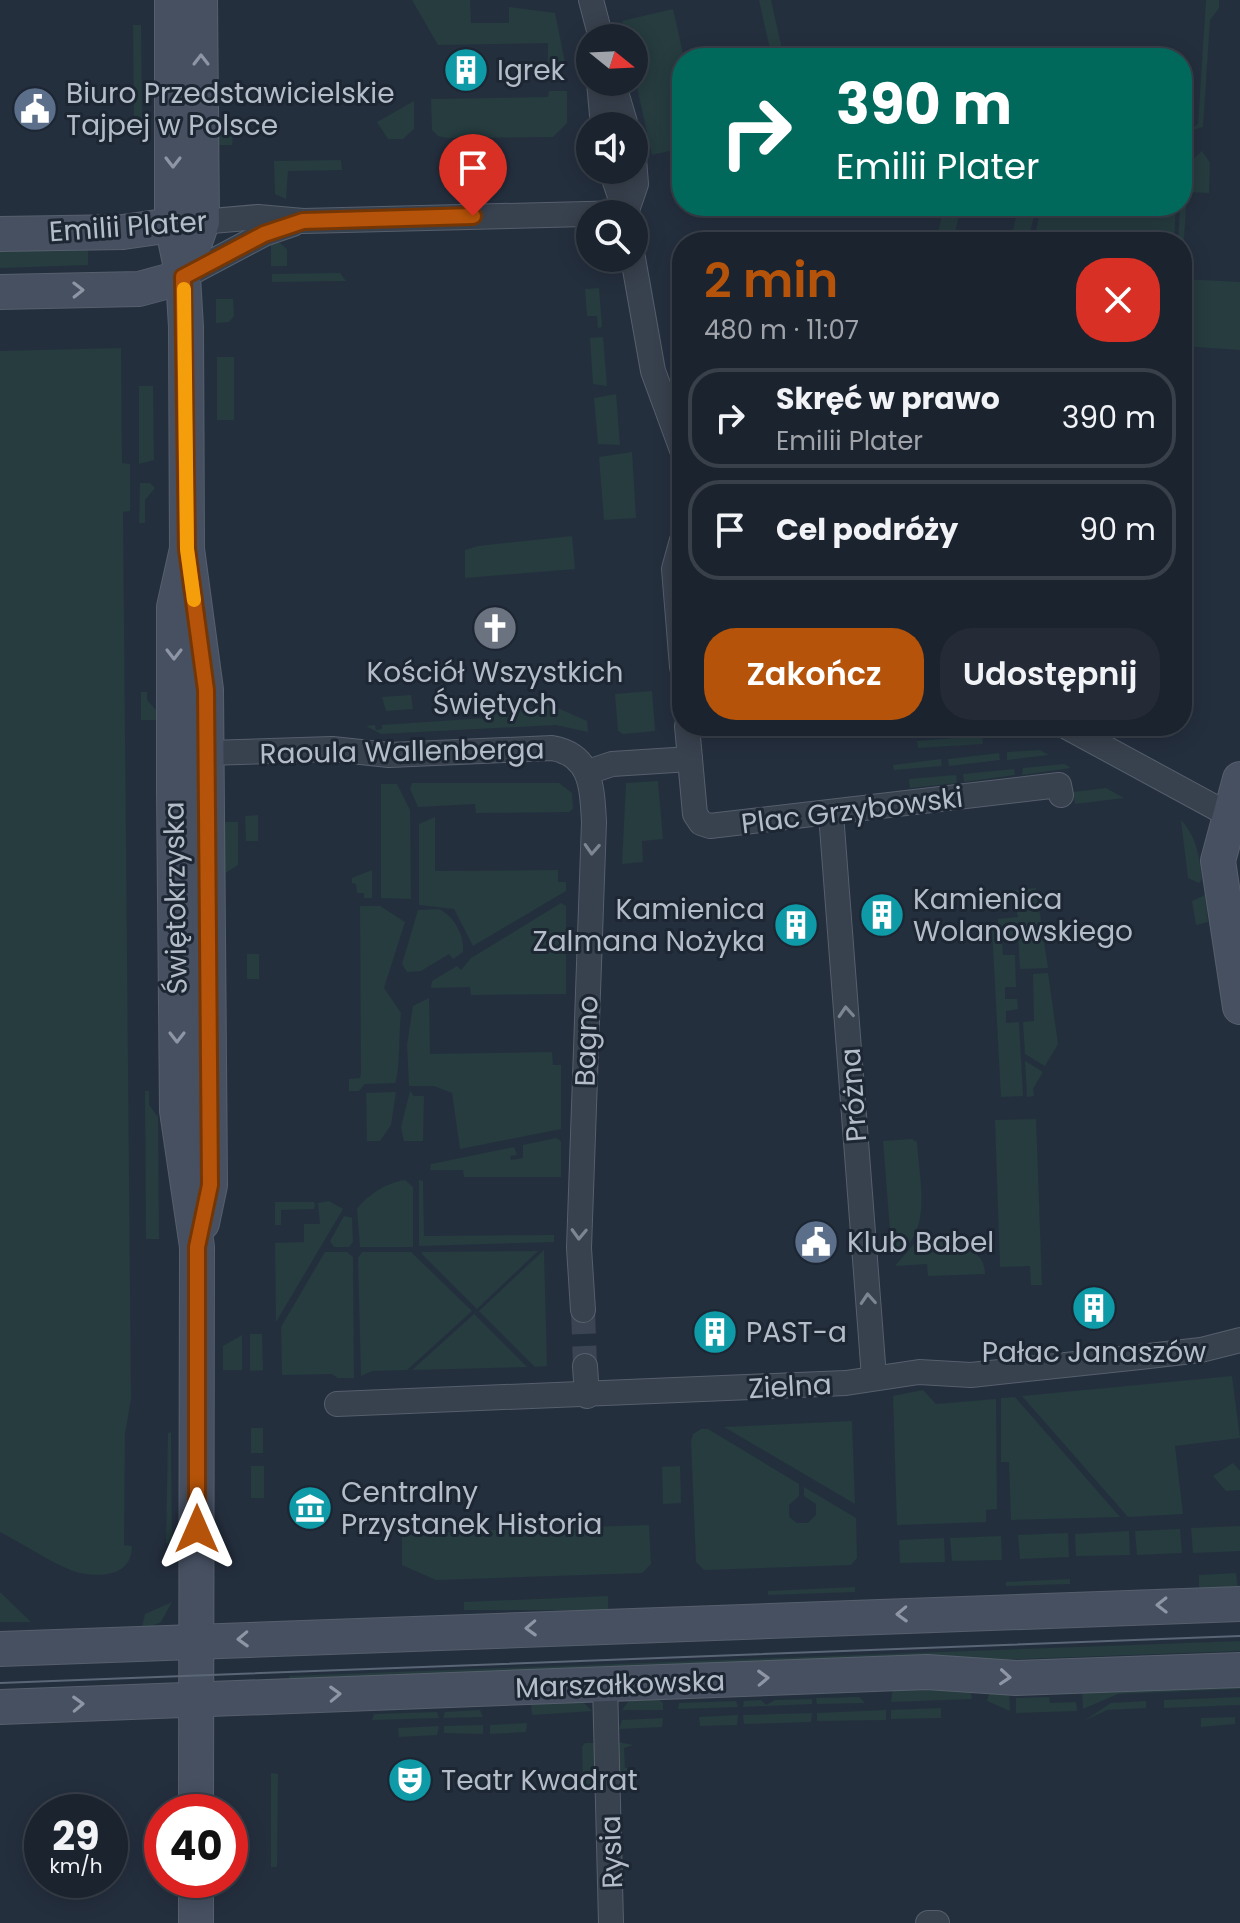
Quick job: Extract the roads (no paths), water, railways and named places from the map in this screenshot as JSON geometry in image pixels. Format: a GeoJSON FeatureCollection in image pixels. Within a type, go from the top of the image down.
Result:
{"type":"FeatureCollection","features":[{"type":"Feature","properties":{"kind":"street","name":"Świętokrzyska"},"geometry":{"type":"LineString","coordinates":[[172,0],[187,224]]}},
{"type":"Feature","properties":{"kind":"street","name":"Świętokrzyska"},"geometry":{"type":"LineString","coordinates":[[197,1247],[210,1185],[207,753],[206,690],[187,549],[183,277],[200,0]]}},
{"type":"Feature","properties":{"kind":"street"},"geometry":{"type":"LineString","coordinates":[[591,0],[597,24]]}},
{"type":"Feature","properties":{"kind":"street","name":"Emilii Plater"},"geometry":{"type":"LineString","coordinates":[[0,234],[123,232],[258,217],[303,221],[576,215]]}},
{"type":"Feature","properties":{"kind":"street","name":"Emilii Plater"},"geometry":{"type":"LineString","coordinates":[[0,292],[139,289],[183,277],[264,234],[303,221]]}},
{"type":"Feature","properties":{"kind":"street"},"geometry":{"type":"LineString","coordinates":[[635,272],[648,351],[672,423]]}},
{"type":"Feature","properties":{"kind":"street"},"geometry":{"type":"LineString","coordinates":[[663,398],[672,406]]}},
{"type":"Feature","properties":{"kind":"street","name":"Świętokrzyska"},"geometry":{"type":"LineString","coordinates":[[187,549],[174,607],[177,1111],[197,1247],[196,1794]]}},
{"type":"Feature","properties":{"kind":"street","name":"Plac Grzybowski"},"geometry":{"type":"LineString","coordinates":[[688,736],[695,814],[705,825],[831,814],[1059,785],[1061,795]]}},
{"type":"Feature","properties":{"kind":"street"},"geometry":{"type":"LineString","coordinates":[[1083,736],[1235,818]]}},
{"type":"Feature","properties":{"kind":"street","name":"Raoula Wallenberga"},"geometry":{"type":"LineString","coordinates":[[207,753],[332,749],[389,755],[552,748],[573,755],[588,772]]}},
{"type":"Feature","properties":{"kind":"street"},"geometry":{"type":"LineString","coordinates":[[588,772],[612,764],[690,759]]}},
{"type":"Feature","properties":{"kind":"street","name":"Bagno"},"geometry":{"type":"LineString","coordinates":[[583,1310],[579,1248],[594,822],[588,772]]}},
{"type":"Feature","properties":{"kind":"street"},"geometry":{"type":"LineString","coordinates":[[1240,779],[1235,818],[1218,861],[1240,1007]]}},
{"type":"Feature","properties":{"kind":"street","name":"Próżna"},"geometry":{"type":"LineString","coordinates":[[831,814],[874,1377]]}},
{"type":"Feature","properties":{"kind":"street","name":"Zielna"},"geometry":{"type":"LineString","coordinates":[[337,1404],[846,1383],[919,1372],[971,1375],[1201,1350],[1240,1340]]}},
{"type":"Feature","properties":{"kind":"street"},"geometry":{"type":"LineString","coordinates":[[585,1366],[587,1396]]}},
{"type":"Feature","properties":{"kind":"street"},"geometry":{"type":"LineString","coordinates":[[0,1649],[1240,1604]]}},
{"type":"Feature","properties":{"kind":"street","name":"Marszałkowska"},"geometry":{"type":"LineString","coordinates":[[0,1707],[927,1672],[1016,1678],[1240,1670]]}},
{"type":"Feature","properties":{"kind":"street","name":"Rysia"},"geometry":{"type":"LineString","coordinates":[[605,1684],[611,1923]]}},
{"type":"Feature","properties":{"kind":"street"},"geometry":{"type":"LineString","coordinates":[[196,1898],[196,1923]]}},
{"type":"Feature","properties":{"kind":"street"},"geometry":{"type":"LineString","coordinates":[[928,1923],[937,1923]]}},
{"type":"Feature","properties":{"kind":"tunnel"},"geometry":{"type":"LineString","coordinates":[[583,1310],[585,1366]]}},
{"type":"Feature","properties":{"kind":"tram line"},"geometry":{"type":"LineString","coordinates":[[0,1683],[1240,1636]]}},
{"type":"Feature","properties":{"kind":"place","name":"Igrek"},"geometry":{"type":"Point","coordinates":[466,70]}},
{"type":"Feature","properties":{"kind":"place","name":"Biuro Przedstawicielskie Tajpej w Polsce"},"geometry":{"type":"Point","coordinates":[35,109]}},
{"type":"Feature","properties":{"kind":"place","name":"Kościół Wszystkich Świętych"},"geometry":{"type":"Point","coordinates":[495,628]}},
{"type":"Feature","properties":{"kind":"place","name":"Kamienica Wolanowskiego"},"geometry":{"type":"Point","coordinates":[882,915]}},
{"type":"Feature","properties":{"kind":"place","name":"Kamienica Zalmana Nożyka"},"geometry":{"type":"Point","coordinates":[796,925]}},
{"type":"Feature","properties":{"kind":"place","name":"Klub Babel"},"geometry":{"type":"Point","coordinates":[816,1242]}},
{"type":"Feature","properties":{"kind":"place","name":"Pałac Janaszów"},"geometry":{"type":"Point","coordinates":[1094,1308]}},
{"type":"Feature","properties":{"kind":"place","name":"PAST-a"},"geometry":{"type":"Point","coordinates":[715,1332]}},
{"type":"Feature","properties":{"kind":"place","name":"Centralny Przystanek Historia"},"geometry":{"type":"Point","coordinates":[310,1508]}},
{"type":"Feature","properties":{"kind":"place","name":"Teatr Kwadrat"},"geometry":{"type":"Point","coordinates":[410,1780]}}]}
